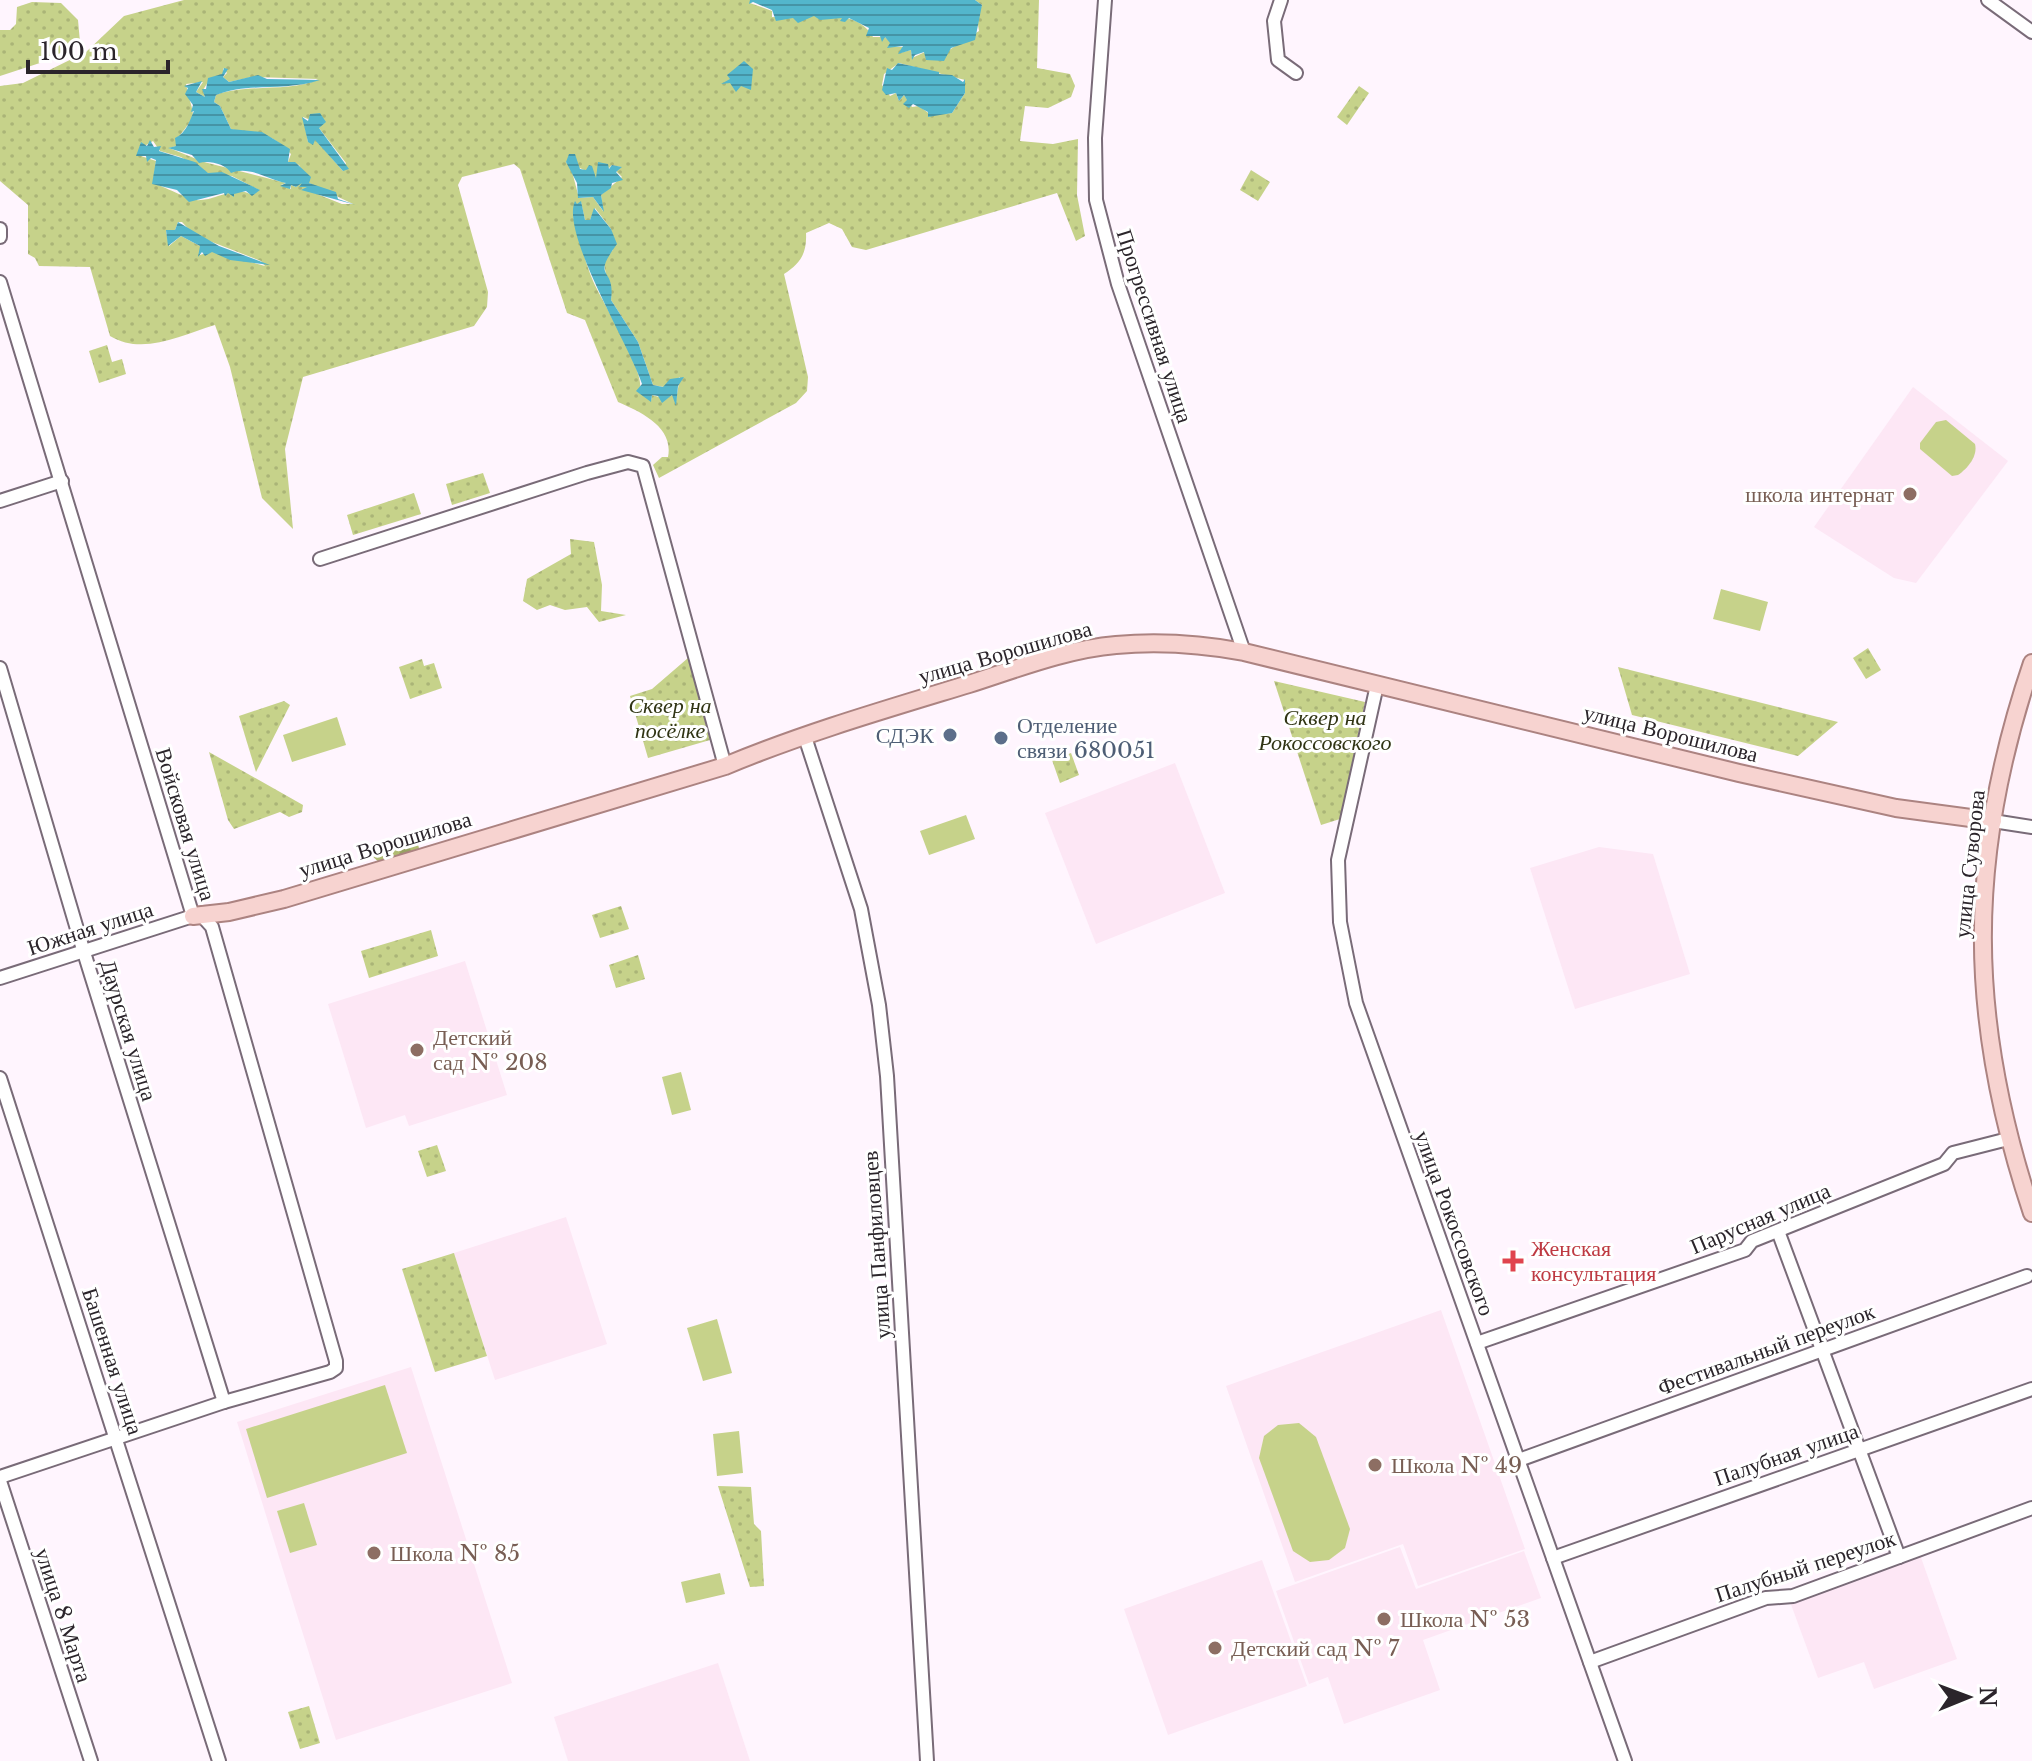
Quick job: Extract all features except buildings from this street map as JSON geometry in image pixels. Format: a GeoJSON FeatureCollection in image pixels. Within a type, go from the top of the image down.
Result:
{"type":"FeatureCollection","features":[{"type":"Feature","properties":{"kind":"main road","name":"улица Ворошилова"},"geometry":{"type":"LineString","coordinates":[[193,916],[229,912],[284,899],[501,831],[725,766],[805,737],[1089,648],[1191,643],[1244,652],[1813,790],[1922,813],[1993,821]]}},
{"type":"Feature","properties":{"kind":"main road","name":"улица Суворова"},"geometry":{"type":"LineString","coordinates":[[2032,663],[2010,732],[1993,821],[1981,913],[1983,995],[1994,1076],[2008,1139],[2032,1213]]}},
{"type":"Feature","properties":{"kind":"street","name":"Прогрессивная улица"},"geometry":{"type":"LineString","coordinates":[[1105,0],[1095,129],[1096,200],[1118,284],[1244,652]]}},
{"type":"Feature","properties":{"kind":"street"},"geometry":{"type":"LineString","coordinates":[[1281,0],[1274,21],[1278,60],[1296,73]]}},
{"type":"Feature","properties":{"kind":"street"},"geometry":{"type":"LineString","coordinates":[[1988,0],[2032,32]]}},
{"type":"Feature","properties":{"kind":"street"},"geometry":{"type":"LineString","coordinates":[[0,229],[0,237]]}},
{"type":"Feature","properties":{"kind":"street","name":"Войсковая улица"},"geometry":{"type":"LineString","coordinates":[[0,282],[193,916],[203,917],[212,927],[296,1213],[336,1368],[224,1402]]}},
{"type":"Feature","properties":{"kind":"street"},"geometry":{"type":"LineString","coordinates":[[320,559],[587,473],[636,462],[647,470],[725,766]]}},
{"type":"Feature","properties":{"kind":"street"},"geometry":{"type":"LineString","coordinates":[[0,501],[62,481]]}},
{"type":"Feature","properties":{"kind":"street","name":"Даурская улица"},"geometry":{"type":"LineString","coordinates":[[0,668],[83,951],[224,1402]]}},
{"type":"Feature","properties":{"kind":"street","name":"улица Рокоссовского"},"geometry":{"type":"LineString","coordinates":[[1377,685],[1338,860],[1340,922],[1356,1003],[1625,1761]]}},
{"type":"Feature","properties":{"kind":"street","name":"улица Панфиловцев"},"geometry":{"type":"LineString","coordinates":[[805,737],[853,878],[879,1005],[887,1076],[927,1761]]}},
{"type":"Feature","properties":{"kind":"street","name":"улица Ворошилова"},"geometry":{"type":"LineString","coordinates":[[1993,821],[2032,827]]}},
{"type":"Feature","properties":{"kind":"street","name":"Южная улица"},"geometry":{"type":"LineString","coordinates":[[0,978],[193,916]]}},
{"type":"Feature","properties":{"kind":"street","name":"Башенная улица"},"geometry":{"type":"LineString","coordinates":[[0,1078],[219,1761]]}},
{"type":"Feature","properties":{"kind":"street","name":"Парусная улица"},"geometry":{"type":"LineString","coordinates":[[1477,1343],[1745,1250],[1752,1241],[1944,1164],[1953,1153],[2008,1139]]}},
{"type":"Feature","properties":{"kind":"street"},"geometry":{"type":"LineString","coordinates":[[1778,1231],[1899,1557]]}},
{"type":"Feature","properties":{"kind":"street","name":"Фестивальный переулок"},"geometry":{"type":"LineString","coordinates":[[1519,1460],[2027,1276]]}},
{"type":"Feature","properties":{"kind":"street","name":"Палубная улица"},"geometry":{"type":"LineString","coordinates":[[1553,1558],[2032,1389]]}},
{"type":"Feature","properties":{"kind":"street"},"geometry":{"type":"LineString","coordinates":[[0,1479],[224,1402]]}},
{"type":"Feature","properties":{"kind":"street","name":"улица 8 Марта"},"geometry":{"type":"LineString","coordinates":[[0,1479],[91,1761]]}},
{"type":"Feature","properties":{"kind":"street","name":"Палубный переулок"},"geometry":{"type":"LineString","coordinates":[[1590,1662],[1766,1598],[1793,1596],[2032,1508]]}},
{"type":"Feature","properties":{"kind":"shaded area","name":"школа интернат"},"geometry":{"type":"Polygon","coordinates":[[[1913,387],[2008,461],[1916,583],[1894,578],[1814,527],[1913,387]]]}},
{"type":"Feature","properties":{"kind":"shaded area"},"geometry":{"type":"Polygon","coordinates":[[[1175,763],[1225,893],[1096,944],[1045,813],[1175,763]]]}},
{"type":"Feature","properties":{"kind":"shaded area"},"geometry":{"type":"Polygon","coordinates":[[[1599,847],[1653,854],[1690,974],[1575,1009],[1530,868],[1599,847]]]}},
{"type":"Feature","properties":{"kind":"shaded area","name":"Детский сад № 208"},"geometry":{"type":"Polygon","coordinates":[[[465,961],[507,1095],[409,1126],[405,1115],[366,1128],[328,1004],[465,961]]]}},
{"type":"Feature","properties":{"kind":"shaded area"},"geometry":{"type":"Polygon","coordinates":[[[566,1217],[607,1344],[495,1380],[454,1253],[566,1217]]]}},
{"type":"Feature","properties":{"kind":"shaded area","name":"Школа № 49"},"geometry":{"type":"Polygon","coordinates":[[[1441,1310],[1525,1549],[1418,1586],[1403,1544],[1295,1582],[1226,1386],[1441,1310]]]}},
{"type":"Feature","properties":{"kind":"shaded area","name":"Школа № 85"},"geometry":{"type":"Polygon","coordinates":[[[411,1367],[512,1683],[336,1740],[237,1422],[411,1367]]]}},
{"type":"Feature","properties":{"kind":"shaded area","name":"Школа № 53"},"geometry":{"type":"Polygon","coordinates":[[[1400,1547],[1416,1589],[1524,1551],[1541,1598],[1423,1640],[1440,1690],[1344,1724],[1328,1677],[1309,1684],[1276,1591],[1400,1547]]]}},
{"type":"Feature","properties":{"kind":"shaded area"},"geometry":{"type":"Polygon","coordinates":[[[1919,1552],[1957,1659],[1874,1689],[1864,1662],[1818,1678],[1789,1599],[1919,1552]]]}},
{"type":"Feature","properties":{"kind":"shaded area","name":"Детский сад № 7"},"geometry":{"type":"Polygon","coordinates":[[[1262,1560],[1307,1686],[1168,1735],[1124,1609],[1262,1560]]]}},
{"type":"Feature","properties":{"kind":"shaded area"},"geometry":{"type":"Polygon","coordinates":[[[718,1663],[750,1761],[568,1761],[554,1717],[718,1663]]]}},
{"type":"Feature","properties":{"kind":"green space"},"geometry":{"type":"Polygon","coordinates":[[[184,0],[750,0],[750,3],[772,11],[772,17],[828,16],[854,20],[873,37],[885,37],[891,43],[888,47],[904,47],[899,53],[911,50],[912,58],[925,52],[946,52],[979,31],[977,18],[982,5],[975,0],[1039,0],[1037,68],[1070,74],[1075,86],[1071,97],[1048,108],[1025,106],[1020,141],[1053,144],[1078,139],[1077,195],[1085,236],[1076,241],[1057,193],[866,250],[852,247],[842,229],[829,223],[806,233],[802,257],[784,274],[808,377],[807,391],[796,403],[659,478],[653,465],[662,457],[668,457],[666,437],[654,422],[618,402],[585,320],[567,313],[520,169],[514,164],[462,177],[458,185],[488,292],[487,307],[474,326],[303,377],[285,449],[293,529],[262,498],[230,367],[215,325],[149,344],[123,342],[110,336],[90,267],[39,266],[35,258],[28,254],[28,205],[0,181],[0,86],[23,83],[86,52],[124,16],[184,0]],[[899,63],[884,74],[882,85],[890,96],[896,93],[899,101],[904,95],[912,107],[919,106],[931,115],[952,113],[965,93],[965,80],[899,63]],[[223,68],[223,74],[208,82],[203,90],[205,97],[196,92],[203,82],[186,84],[192,118],[177,139],[176,146],[169,148],[204,162],[286,183],[281,185],[291,189],[291,185],[296,187],[302,182],[307,184],[307,190],[342,204],[353,204],[309,183],[299,165],[288,162],[291,154],[275,140],[231,129],[220,106],[214,102],[216,95],[228,91],[295,86],[318,79],[252,77],[229,82],[223,77],[227,73],[223,68]],[[303,117],[308,142],[315,139],[343,171],[346,163],[319,128],[320,124],[303,117]],[[153,141],[141,148],[138,155],[156,161],[153,183],[195,200],[239,191],[252,195],[259,190],[232,176],[209,174],[181,157],[160,151],[153,141]],[[571,154],[566,163],[570,164],[579,198],[593,197],[603,211],[601,195],[622,177],[616,171],[621,167],[612,165],[609,168],[602,163],[596,179],[589,168],[586,171],[578,167],[571,154]],[[581,202],[573,216],[593,281],[636,368],[640,391],[651,401],[652,395],[666,399],[672,395],[676,400],[680,377],[664,387],[653,385],[638,342],[611,300],[605,261],[606,255],[613,250],[611,229],[595,208],[590,220],[585,220],[581,202]],[[178,222],[175,230],[166,231],[169,246],[181,236],[200,246],[200,255],[212,251],[265,266],[261,261],[194,235],[182,222],[178,222]]]}},
{"type":"Feature","properties":{"kind":"green space"},"geometry":{"type":"Polygon","coordinates":[[[32,2],[61,3],[78,20],[80,42],[46,61],[0,76],[0,30],[10,30],[16,24],[17,7],[32,2]]]}},
{"type":"Feature","properties":{"kind":"green space"},"geometry":{"type":"Polygon","coordinates":[[[1359,86],[1369,93],[1347,125],[1337,117],[1359,86]]]}},
{"type":"Feature","properties":{"kind":"green space"},"geometry":{"type":"Polygon","coordinates":[[[1251,170],[1270,182],[1258,201],[1240,190],[1251,170]]]}},
{"type":"Feature","properties":{"kind":"green space"},"geometry":{"type":"Polygon","coordinates":[[[107,345],[112,362],[122,359],[126,374],[99,383],[89,351],[107,345]]]}},
{"type":"Feature","properties":{"kind":"green space"},"geometry":{"type":"Polygon","coordinates":[[[1946,420],[1976,448],[1969,465],[1958,475],[1952,476],[1920,449],[1920,443],[1936,422],[1946,420]]]}},
{"type":"Feature","properties":{"kind":"green space"},"geometry":{"type":"Polygon","coordinates":[[[483,473],[490,493],[452,505],[446,484],[483,473]]]}},
{"type":"Feature","properties":{"kind":"green space"},"geometry":{"type":"Polygon","coordinates":[[[414,493],[421,514],[353,535],[347,515],[414,493]]]}},
{"type":"Feature","properties":{"kind":"green space"},"geometry":{"type":"Polygon","coordinates":[[[570,539],[594,542],[602,585],[601,611],[626,615],[599,622],[587,607],[565,610],[550,605],[537,610],[523,601],[527,579],[571,554],[570,539]]]}},
{"type":"Feature","properties":{"kind":"green space"},"geometry":{"type":"Polygon","coordinates":[[[1721,589],[1768,602],[1760,631],[1713,619],[1721,589]]]}},
{"type":"Feature","properties":{"kind":"green space"},"geometry":{"type":"Polygon","coordinates":[[[1868,648],[1881,670],[1866,679],[1853,658],[1868,648]]]}},
{"type":"Feature","properties":{"kind":"green space","name":"Сквер на посёлке"},"geometry":{"type":"Polygon","coordinates":[[[688,658],[710,740],[648,758],[630,696],[652,689],[688,658]]]}},
{"type":"Feature","properties":{"kind":"green space"},"geometry":{"type":"Polygon","coordinates":[[[422,659],[424,666],[434,663],[442,688],[410,699],[399,667],[422,659]]]}},
{"type":"Feature","properties":{"kind":"green space"},"geometry":{"type":"Polygon","coordinates":[[[1618,667],[1838,722],[1798,756],[1632,715],[1618,667]]]}},
{"type":"Feature","properties":{"kind":"green space","name":"Сквер на Рокоссовского"},"geometry":{"type":"Polygon","coordinates":[[[1274,681],[1365,702],[1340,819],[1321,825],[1274,681]]]}},
{"type":"Feature","properties":{"kind":"green space"},"geometry":{"type":"Polygon","coordinates":[[[284,701],[290,705],[256,772],[239,716],[284,701]]]}},
{"type":"Feature","properties":{"kind":"green space"},"geometry":{"type":"Polygon","coordinates":[[[337,717],[346,745],[292,762],[283,735],[337,717]]]}},
{"type":"Feature","properties":{"kind":"green space"},"geometry":{"type":"Polygon","coordinates":[[[209,752],[303,805],[302,812],[289,817],[280,812],[234,829],[228,820],[209,752]]]}},
{"type":"Feature","properties":{"kind":"green space"},"geometry":{"type":"Polygon","coordinates":[[[1071,753],[1079,775],[1060,783],[1052,760],[1071,753]]]}},
{"type":"Feature","properties":{"kind":"green space"},"geometry":{"type":"Polygon","coordinates":[[[966,815],[975,839],[929,855],[920,831],[966,815]]]}},
{"type":"Feature","properties":{"kind":"green space"},"geometry":{"type":"Polygon","coordinates":[[[415,834],[421,855],[383,866],[370,854],[370,850],[415,834]]]}},
{"type":"Feature","properties":{"kind":"green space"},"geometry":{"type":"Polygon","coordinates":[[[621,906],[629,929],[600,938],[592,915],[621,906]]]}},
{"type":"Feature","properties":{"kind":"green space"},"geometry":{"type":"Polygon","coordinates":[[[431,930],[438,956],[369,978],[361,951],[431,930]]]}},
{"type":"Feature","properties":{"kind":"green space"},"geometry":{"type":"Polygon","coordinates":[[[638,955],[645,979],[616,988],[609,965],[638,955]]]}},
{"type":"Feature","properties":{"kind":"green space"},"geometry":{"type":"Polygon","coordinates":[[[681,1072],[691,1110],[672,1115],[662,1077],[681,1072]]]}},
{"type":"Feature","properties":{"kind":"green space"},"geometry":{"type":"Polygon","coordinates":[[[437,1145],[446,1171],[427,1177],[418,1151],[437,1145]]]}},
{"type":"Feature","properties":{"kind":"green space"},"geometry":{"type":"Polygon","coordinates":[[[454,1253],[487,1356],[435,1372],[402,1269],[454,1253]]]}},
{"type":"Feature","properties":{"kind":"green space"},"geometry":{"type":"Polygon","coordinates":[[[717,1319],[732,1373],[703,1381],[687,1328],[717,1319]]]}},
{"type":"Feature","properties":{"kind":"green space"},"geometry":{"type":"Polygon","coordinates":[[[385,1385],[407,1453],[267,1498],[246,1429],[385,1385]]]}},
{"type":"Feature","properties":{"kind":"green space"},"geometry":{"type":"Polygon","coordinates":[[[1299,1423],[1316,1437],[1350,1529],[1345,1548],[1329,1560],[1310,1562],[1293,1551],[1259,1458],[1264,1436],[1278,1425],[1299,1423]]]}},
{"type":"Feature","properties":{"kind":"green space"},"geometry":{"type":"Polygon","coordinates":[[[739,1431],[743,1473],[717,1476],[713,1434],[739,1431]]]}},
{"type":"Feature","properties":{"kind":"green space"},"geometry":{"type":"Polygon","coordinates":[[[718,1486],[751,1487],[754,1524],[761,1531],[764,1586],[750,1587],[718,1486]]]}},
{"type":"Feature","properties":{"kind":"green space"},"geometry":{"type":"Polygon","coordinates":[[[304,1503],[317,1545],[290,1553],[277,1511],[304,1503]]]}},
{"type":"Feature","properties":{"kind":"green space"},"geometry":{"type":"Polygon","coordinates":[[[720,1573],[725,1594],[686,1603],[681,1582],[720,1573]]]}},
{"type":"Feature","properties":{"kind":"green space"},"geometry":{"type":"Polygon","coordinates":[[[309,1706],[320,1743],[300,1749],[288,1712],[309,1706]]]}},
{"type":"Feature","properties":{"kind":"water"},"geometry":{"type":"Polygon","coordinates":[[[750,0],[975,0],[982,5],[975,40],[951,48],[944,61],[926,60],[924,52],[915,55],[912,60],[911,50],[898,54],[903,46],[887,48],[890,43],[885,37],[882,42],[880,36],[866,36],[869,28],[849,18],[845,22],[840,21],[842,18],[820,20],[814,16],[798,23],[793,18],[776,21],[772,10],[753,2],[749,4],[750,0]]]}},
{"type":"Feature","properties":{"kind":"water"},"geometry":{"type":"Polygon","coordinates":[[[744,61],[753,69],[751,90],[741,86],[736,92],[730,83],[721,84],[730,79],[727,75],[744,61]]]}},
{"type":"Feature","properties":{"kind":"water"},"geometry":{"type":"Polygon","coordinates":[[[898,63],[952,75],[963,82],[965,79],[965,93],[952,113],[928,117],[928,112],[913,104],[909,108],[903,104],[907,100],[904,95],[899,101],[896,93],[886,95],[882,90],[887,68],[892,70],[898,63]]]}},
{"type":"Feature","properties":{"kind":"water"},"geometry":{"type":"Polygon","coordinates":[[[224,68],[228,69],[223,77],[229,82],[258,75],[267,79],[320,80],[293,86],[228,91],[216,95],[214,102],[220,106],[231,129],[262,132],[290,149],[288,162],[295,162],[311,177],[309,183],[336,192],[338,199],[356,205],[301,190],[307,187],[299,187],[302,183],[296,187],[291,185],[290,189],[280,186],[286,183],[252,172],[231,173],[221,165],[199,163],[192,155],[168,148],[176,146],[175,138],[185,129],[194,111],[191,112],[193,105],[185,94],[188,88],[184,86],[202,81],[196,92],[205,97],[202,89],[206,89],[208,78],[222,74],[224,68]]]}},
{"type":"Feature","properties":{"kind":"water"},"geometry":{"type":"Polygon","coordinates":[[[320,113],[326,122],[319,128],[349,169],[343,171],[315,140],[313,145],[308,142],[302,117],[308,121],[310,114],[320,113]]]}},
{"type":"Feature","properties":{"kind":"water"},"geometry":{"type":"Polygon","coordinates":[[[150,140],[154,147],[161,146],[159,151],[195,162],[208,173],[222,172],[260,190],[252,196],[246,191],[234,194],[234,197],[228,193],[225,196],[224,193],[189,202],[177,190],[152,184],[156,160],[151,158],[147,162],[146,156],[136,156],[141,142],[147,146],[150,140]]]}},
{"type":"Feature","properties":{"kind":"water"},"geometry":{"type":"Polygon","coordinates":[[[569,154],[575,154],[580,169],[586,170],[589,165],[592,166],[596,178],[598,162],[608,164],[609,169],[612,165],[622,167],[616,172],[623,180],[612,183],[611,188],[601,195],[604,212],[593,197],[578,198],[577,183],[566,162],[569,154]]]}},
{"type":"Feature","properties":{"kind":"water"},"geometry":{"type":"Polygon","coordinates":[[[575,201],[577,204],[581,201],[585,220],[590,220],[594,208],[611,229],[617,244],[605,263],[605,269],[612,289],[611,300],[638,342],[653,385],[663,387],[670,379],[684,377],[678,386],[676,406],[672,395],[662,403],[658,396],[652,395],[651,402],[636,391],[642,384],[577,238],[573,216],[575,201]]]}},
{"type":"Feature","properties":{"kind":"water"},"geometry":{"type":"Polygon","coordinates":[[[178,222],[219,246],[270,265],[230,260],[212,252],[205,256],[202,252],[198,257],[200,246],[181,236],[168,246],[166,230],[175,230],[178,222]]]}},
{"type":"Feature","properties":{"kind":"place","name":"школа интернат"},"geometry":{"type":"Point","coordinates":[1910,494]}},
{"type":"Feature","properties":{"kind":"place","name":"СДЭК"},"geometry":{"type":"Point","coordinates":[950,735]}},
{"type":"Feature","properties":{"kind":"place","name":"Отделение связи 680051"},"geometry":{"type":"Point","coordinates":[1001,738]}},
{"type":"Feature","properties":{"kind":"place","name":"Детский сад № 208"},"geometry":{"type":"Point","coordinates":[417,1050]}},
{"type":"Feature","properties":{"kind":"place","name":"Женская консультация"},"geometry":{"type":"Point","coordinates":[1513,1261]}},
{"type":"Feature","properties":{"kind":"place","name":"Школа № 49"},"geometry":{"type":"Point","coordinates":[1375,1465]}},
{"type":"Feature","properties":{"kind":"place","name":"Школа № 85"},"geometry":{"type":"Point","coordinates":[374,1553]}},
{"type":"Feature","properties":{"kind":"place","name":"Школа № 53"},"geometry":{"type":"Point","coordinates":[1384,1619]}},
{"type":"Feature","properties":{"kind":"place","name":"Детский сад № 7"},"geometry":{"type":"Point","coordinates":[1215,1648]}}]}
